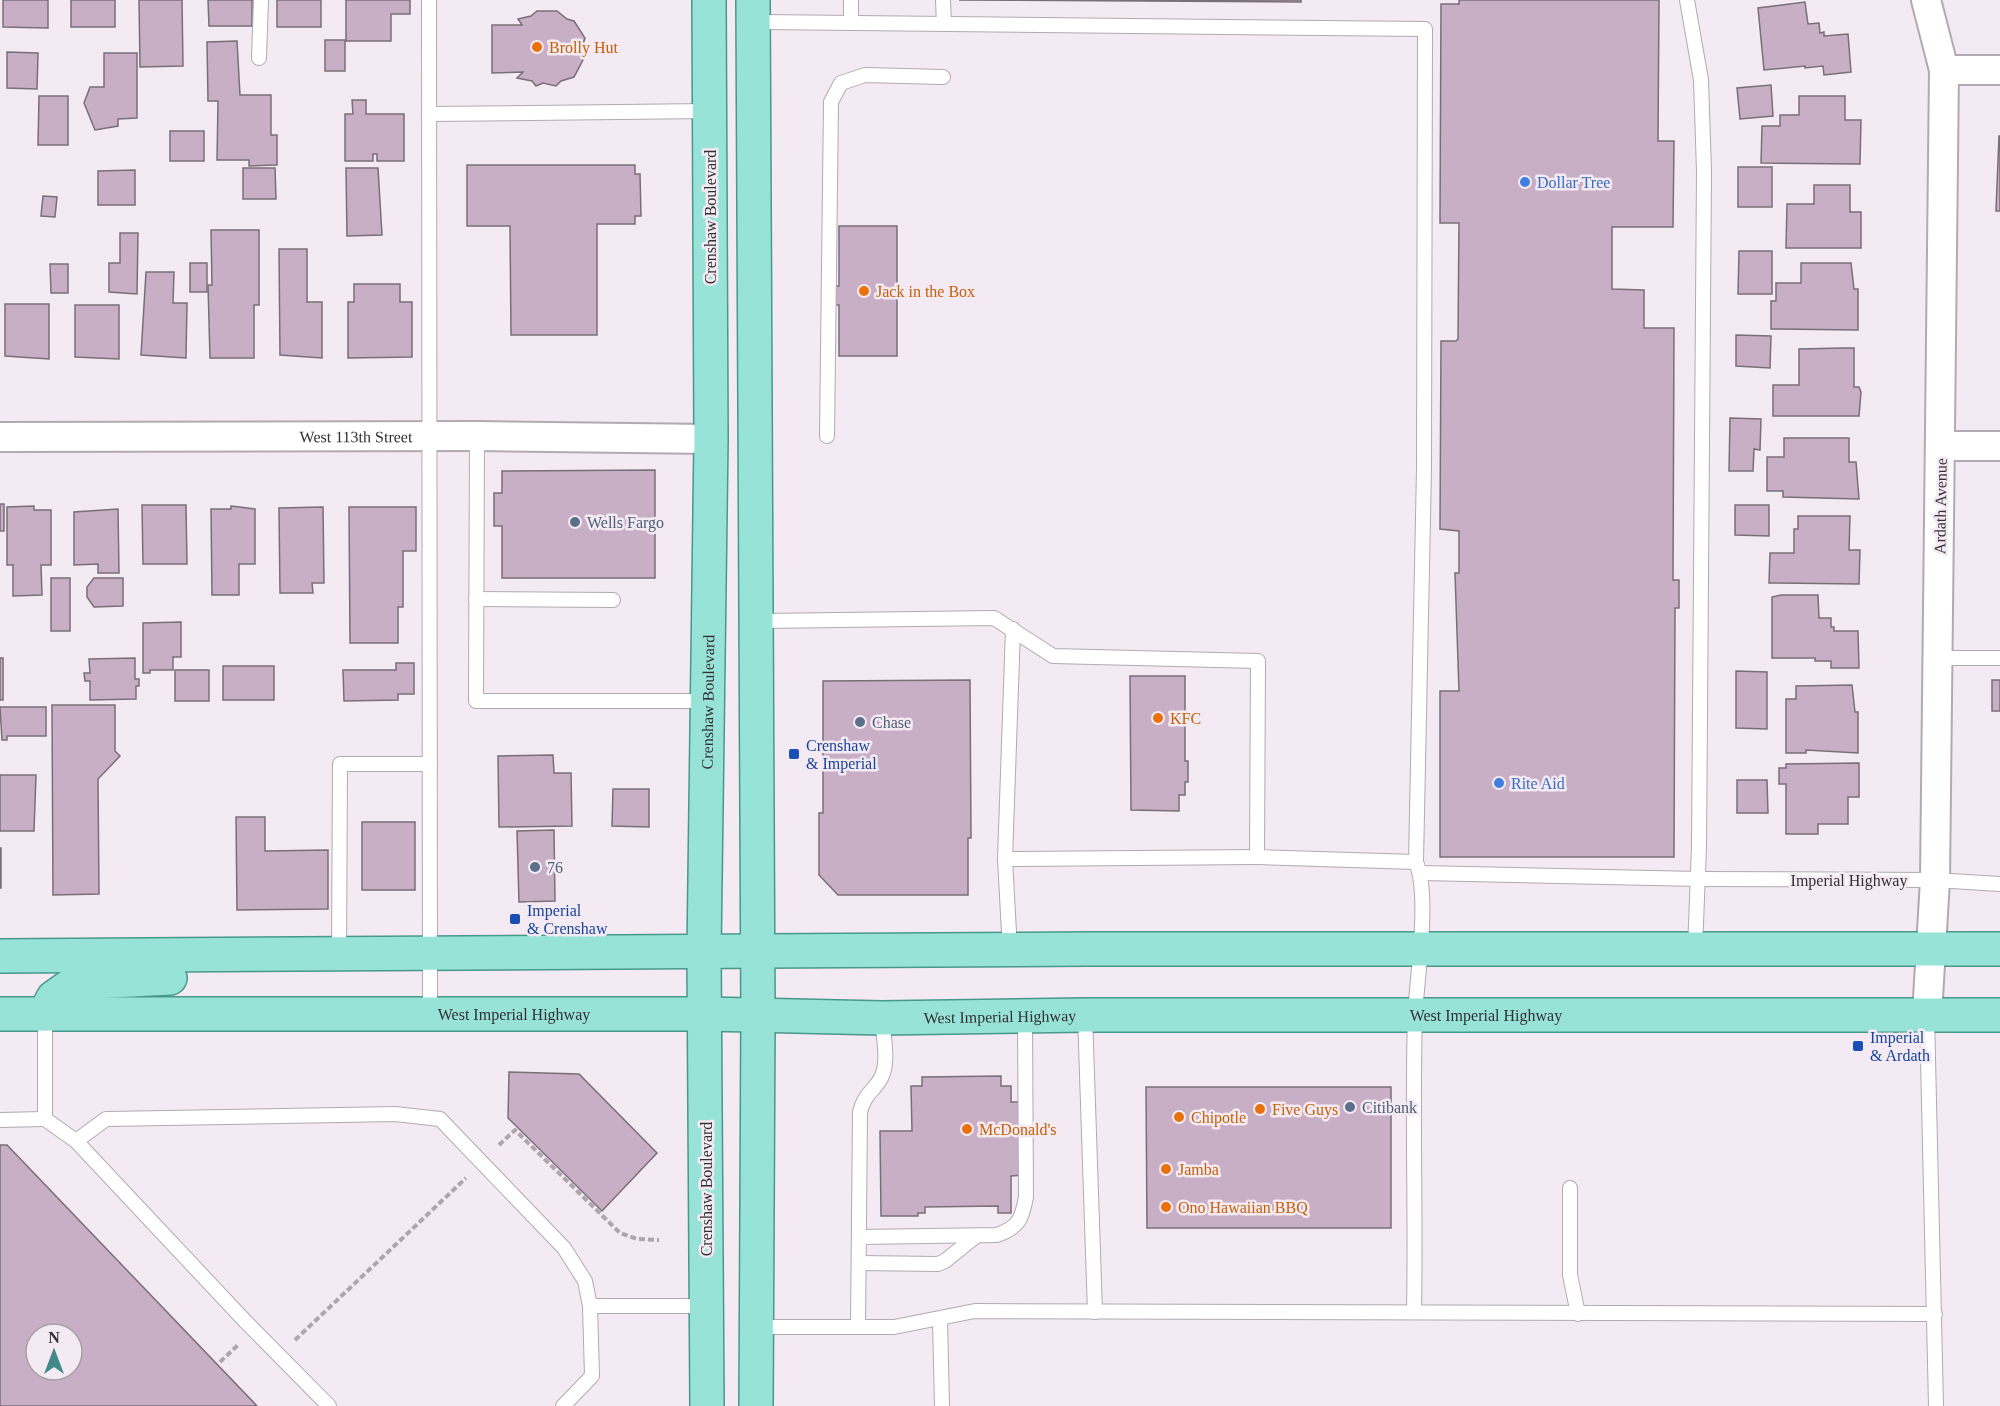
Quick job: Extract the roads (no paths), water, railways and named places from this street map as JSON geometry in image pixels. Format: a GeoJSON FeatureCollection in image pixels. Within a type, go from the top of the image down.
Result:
{"type":"FeatureCollection","features":[{"type":"Feature","properties":{"kind":"main road","name":"Crenshaw Boulevard"},"geometry":{"type":"LineString","coordinates":[[706,1406],[704,952],[711,440],[709,0]]}},
{"type":"Feature","properties":{"kind":"main road"},"geometry":{"type":"LineString","coordinates":[[753,11],[758,952],[756,1406]]}},
{"type":"Feature","properties":{"kind":"main road"},"geometry":{"type":"LineString","coordinates":[[711,170],[729,233],[728,414],[756,438]]}},
{"type":"Feature","properties":{"kind":"main road"},"geometry":{"type":"LineString","coordinates":[[0,956],[1420,949],[2000,949]]}},
{"type":"Feature","properties":{"kind":"main road"},"geometry":{"type":"LineString","coordinates":[[45,1014],[53,998],[74,983],[238,976],[284,955]]}},
{"type":"Feature","properties":{"kind":"main road","name":"West Imperial Highway"},"geometry":{"type":"LineString","coordinates":[[0,1014],[705,1014],[882,1018],[1085,1015],[2000,1015]]}},
{"type":"Feature","properties":{"kind":"street","name":"Ardath Avenue"},"geometry":{"type":"LineString","coordinates":[[1926,0],[1944,70],[1935,880],[1927,1015]]}},
{"type":"Feature","properties":{"kind":"street"},"geometry":{"type":"LineString","coordinates":[[1944,70],[2000,70]]}},
{"type":"Feature","properties":{"kind":"street","name":"West 113th Street"},"geometry":{"type":"LineString","coordinates":[[0,437],[477,436],[711,440]]}},
{"type":"Feature","properties":{"kind":"street"},"geometry":{"type":"LineString","coordinates":[[1941,446],[2000,446]]}},
{"type":"Feature","properties":{"kind":"lane"},"geometry":{"type":"LineString","coordinates":[[259,58],[261,0]]}},
{"type":"Feature","properties":{"kind":"lane"},"geometry":{"type":"LineString","coordinates":[[429,0],[430,1014]]}},
{"type":"Feature","properties":{"kind":"lane"},"geometry":{"type":"LineString","coordinates":[[851,0],[851,23]]}},
{"type":"Feature","properties":{"kind":"lane"},"geometry":{"type":"LineString","coordinates":[[943,0],[944,24]]}},
{"type":"Feature","properties":{"kind":"lane"},"geometry":{"type":"LineString","coordinates":[[1687,0],[1701,80],[1704,171],[1699,879],[1695,949]]}},
{"type":"Feature","properties":{"kind":"lane"},"geometry":{"type":"LineString","coordinates":[[753,11],[851,23],[1425,29],[1420,949],[1415,1015],[1414,1311]]}},
{"type":"Feature","properties":{"kind":"lane"},"geometry":{"type":"LineString","coordinates":[[827,436],[831,102],[841,84],[865,75],[943,77]]}},
{"type":"Feature","properties":{"kind":"lane"},"geometry":{"type":"LineString","coordinates":[[429,114],[710,111]]}},
{"type":"Feature","properties":{"kind":"lane"},"geometry":{"type":"LineString","coordinates":[[477,436],[476,701],[707,701]]}},
{"type":"Feature","properties":{"kind":"lane"},"geometry":{"type":"LineString","coordinates":[[476,599],[612,600]]}},
{"type":"Feature","properties":{"kind":"lane"},"geometry":{"type":"LineString","coordinates":[[757,621],[994,618],[1053,656],[1258,661],[1257,857]]}},
{"type":"Feature","properties":{"kind":"lane"},"geometry":{"type":"LineString","coordinates":[[1011,951],[1005,859],[1013,629]]}},
{"type":"Feature","properties":{"kind":"lane"},"geometry":{"type":"LineString","coordinates":[[1938,658],[2000,658]]}},
{"type":"Feature","properties":{"kind":"lane"},"geometry":{"type":"LineString","coordinates":[[339,955],[340,764],[430,764]]}},
{"type":"Feature","properties":{"kind":"lane","name":"Imperial Highway"},"geometry":{"type":"LineString","coordinates":[[1005,859],[1257,857],[1419,867],[1699,879],[1935,880],[2000,884]]}},
{"type":"Feature","properties":{"kind":"lane"},"geometry":{"type":"LineString","coordinates":[[45,1014],[45,1119]]}},
{"type":"Feature","properties":{"kind":"lane"},"geometry":{"type":"LineString","coordinates":[[1085,1015],[1095,1312]]}},
{"type":"Feature","properties":{"kind":"lane"},"geometry":{"type":"LineString","coordinates":[[1927,1015],[1935,1314],[1935,1406]]}},
{"type":"Feature","properties":{"kind":"lane"},"geometry":{"type":"LineString","coordinates":[[859,1237],[998,1235],[1012,1229],[1022,1220],[1026,1197],[1025,1016]]}},
{"type":"Feature","properties":{"kind":"lane"},"geometry":{"type":"LineString","coordinates":[[858,1326],[860,1112],[863,1097],[881,1077],[885,1064],[882,1018]]}},
{"type":"Feature","properties":{"kind":"lane"},"geometry":{"type":"LineString","coordinates":[[76,1141],[106,1119],[395,1114],[440,1119],[564,1248],[585,1281],[590,1306],[592,1376],[563,1406]]}},
{"type":"Feature","properties":{"kind":"lane"},"geometry":{"type":"LineString","coordinates":[[0,1120],[45,1119],[76,1141],[266,1343],[329,1406]]}},
{"type":"Feature","properties":{"kind":"lane"},"geometry":{"type":"LineString","coordinates":[[1570,1188],[1570,1275],[1578,1314]]}},
{"type":"Feature","properties":{"kind":"lane"},"geometry":{"type":"LineString","coordinates":[[859,1263],[938,1264],[976,1236]]}},
{"type":"Feature","properties":{"kind":"lane"},"geometry":{"type":"LineString","coordinates":[[590,1306],[707,1306]]}},
{"type":"Feature","properties":{"kind":"lane"},"geometry":{"type":"LineString","coordinates":[[757,1328],[894,1327],[975,1311],[1935,1314]]}},
{"type":"Feature","properties":{"kind":"lane"},"geometry":{"type":"LineString","coordinates":[[940,1319],[942,1406]]}},
{"type":"Feature","properties":{"kind":"place","name":"Brolly Hut"},"geometry":{"type":"Point","coordinates":[537,47]}},
{"type":"Feature","properties":{"kind":"place","name":"Dollar Tree"},"geometry":{"type":"Point","coordinates":[1525,182]}},
{"type":"Feature","properties":{"kind":"place","name":"Jack in the Box"},"geometry":{"type":"Point","coordinates":[864,291]}},
{"type":"Feature","properties":{"kind":"place","name":"Wells Fargo"},"geometry":{"type":"Point","coordinates":[575,522]}},
{"type":"Feature","properties":{"kind":"place","name":"KFC"},"geometry":{"type":"Point","coordinates":[1158,718]}},
{"type":"Feature","properties":{"kind":"place","name":"Chase"},"geometry":{"type":"Point","coordinates":[860,722]}},
{"type":"Feature","properties":{"kind":"place","name":"Crenshaw & Imperial"},"geometry":{"type":"Point","coordinates":[794,754]}},
{"type":"Feature","properties":{"kind":"place","name":"Rite Aid"},"geometry":{"type":"Point","coordinates":[1499,783]}},
{"type":"Feature","properties":{"kind":"place","name":"76"},"geometry":{"type":"Point","coordinates":[535,867]}},
{"type":"Feature","properties":{"kind":"place","name":"Imperial & Crenshaw"},"geometry":{"type":"Point","coordinates":[515,919]}},
{"type":"Feature","properties":{"kind":"place","name":"Imperial & Ardath"},"geometry":{"type":"Point","coordinates":[1858,1046]}},
{"type":"Feature","properties":{"kind":"place","name":"Citibank"},"geometry":{"type":"Point","coordinates":[1350,1107]}},
{"type":"Feature","properties":{"kind":"place","name":"Five Guys"},"geometry":{"type":"Point","coordinates":[1260,1109]}},
{"type":"Feature","properties":{"kind":"place","name":"Chipotle"},"geometry":{"type":"Point","coordinates":[1179,1117]}},
{"type":"Feature","properties":{"kind":"place","name":"McDonald's"},"geometry":{"type":"Point","coordinates":[967,1129]}},
{"type":"Feature","properties":{"kind":"place","name":"Jamba"},"geometry":{"type":"Point","coordinates":[1166,1169]}},
{"type":"Feature","properties":{"kind":"place","name":"Ono Hawaiian BBQ"},"geometry":{"type":"Point","coordinates":[1166,1207]}}]}
